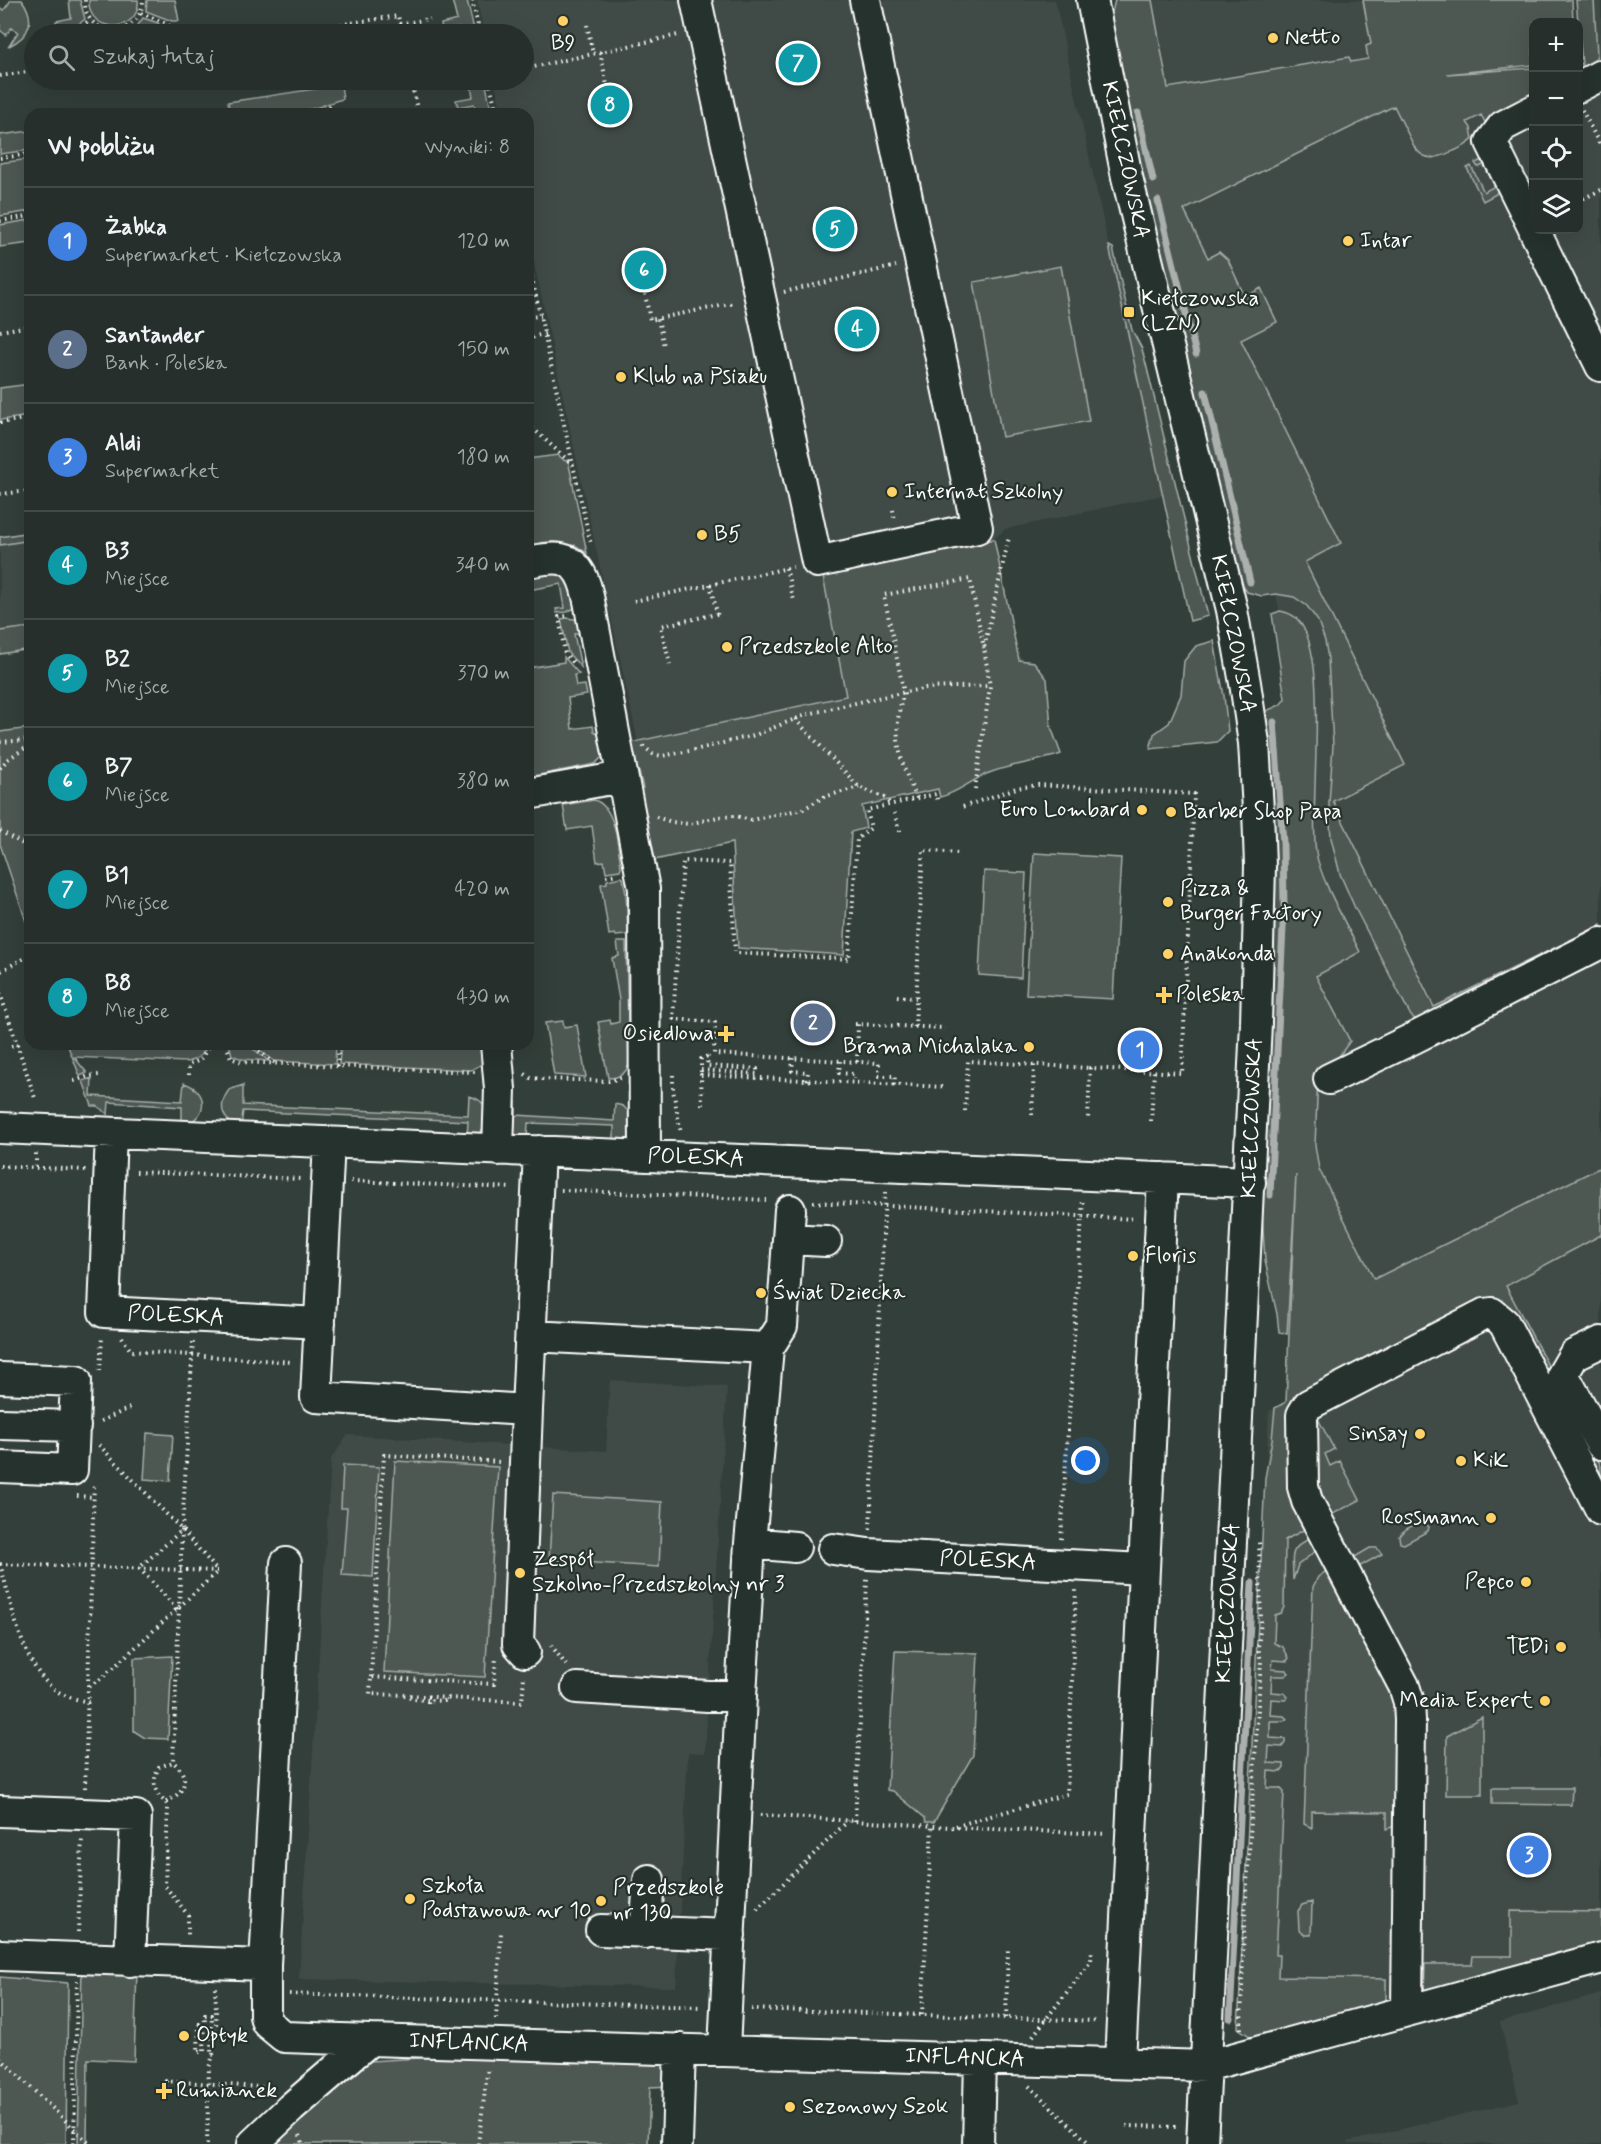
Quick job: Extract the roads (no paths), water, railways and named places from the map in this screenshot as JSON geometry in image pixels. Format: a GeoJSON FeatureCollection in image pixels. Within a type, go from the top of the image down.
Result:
{"type":"FeatureCollection","features":[{"type":"Feature","properties":{"kind":"street"},"geometry":{"type":"LineString","coordinates":[[696,0],[817,562],[977,528],[865,0]]}},
{"type":"Feature","properties":{"kind":"street","name":"KIEŁCZOWSKA"},"geometry":{"type":"LineString","coordinates":[[1092,0],[1127,177],[1232,610],[1254,743],[1260,867],[1250,1182],[1206,2066],[1192,2136]]}},
{"type":"Feature","properties":{"kind":"street"},"geometry":{"type":"LineString","coordinates":[[1583,94],[1601,75]]}},
{"type":"Feature","properties":{"kind":"street"},"geometry":{"type":"LineString","coordinates":[[1529,112],[1503,126],[1491,142],[1529,219]]}},
{"type":"Feature","properties":{"kind":"street"},"geometry":{"type":"LineString","coordinates":[[1536,234],[1601,366]]}},
{"type":"Feature","properties":{"kind":"street"},"geometry":{"type":"LineString","coordinates":[[534,561],[548,558],[562,559],[574,564],[587,592],[644,889],[645,1156]]}},
{"type":"Feature","properties":{"kind":"street"},"geometry":{"type":"LineString","coordinates":[[534,792],[619,763]]}},
{"type":"Feature","properties":{"kind":"street"},"geometry":{"type":"LineString","coordinates":[[1329,1079],[1601,943]]}},
{"type":"Feature","properties":{"kind":"street"},"geometry":{"type":"LineString","coordinates":[[497,1050],[500,1089],[498,1150]]}},
{"type":"Feature","properties":{"kind":"street","name":"POLESKA"},"geometry":{"type":"LineString","coordinates":[[0,1128],[211,1135],[498,1150],[1250,1182]]}},
{"type":"Feature","properties":{"kind":"street","name":"POLESKA"},"geometry":{"type":"LineString","coordinates":[[111,1133],[104,1312],[320,1323]]}},
{"type":"Feature","properties":{"kind":"street"},"geometry":{"type":"LineString","coordinates":[[329,1142],[316,1397],[527,1410]]}},
{"type":"Feature","properties":{"kind":"street"},"geometry":{"type":"LineString","coordinates":[[521,1651],[525,1463],[539,1151]]}},
{"type":"Feature","properties":{"kind":"street"},"geometry":{"type":"LineString","coordinates":[[1120,2062],[1163,1178]]}},
{"type":"Feature","properties":{"kind":"street"},"geometry":{"type":"LineString","coordinates":[[724,2050],[750,1543],[768,1348],[782,1326],[788,1239],[786,1203]]}},
{"type":"Feature","properties":{"kind":"street"},"geometry":{"type":"LineString","coordinates":[[788,1239],[826,1241]]}},
{"type":"Feature","properties":{"kind":"street"},"geometry":{"type":"LineString","coordinates":[[1407,2011],[1409,1702],[1404,1686],[1307,1501],[1303,1487],[1302,1415],[1308,1405],[1484,1314],[1492,1313],[1504,1323],[1601,1510]]}},
{"type":"Feature","properties":{"kind":"street"},"geometry":{"type":"LineString","coordinates":[[531,1336],[768,1348]]}},
{"type":"Feature","properties":{"kind":"street"},"geometry":{"type":"LineString","coordinates":[[1601,1342],[1574,1355],[1563,1374],[1601,1444]]}},
{"type":"Feature","properties":{"kind":"street"},"geometry":{"type":"LineString","coordinates":[[0,1377],[76,1381],[86,1419],[72,1470],[0,1467]]}},
{"type":"Feature","properties":{"kind":"street"},"geometry":{"type":"LineString","coordinates":[[0,1424],[86,1419]]}},
{"type":"Feature","properties":{"kind":"street"},"geometry":{"type":"LineString","coordinates":[[750,1543],[795,1546]]}},
{"type":"Feature","properties":{"kind":"street","name":"POLESKA"},"geometry":{"type":"LineString","coordinates":[[833,1549],[868,1554],[1143,1569]]}},
{"type":"Feature","properties":{"kind":"street"},"geometry":{"type":"LineString","coordinates":[[0,1956],[186,1963],[265,1979],[286,1563]]}},
{"type":"Feature","properties":{"kind":"street"},"geometry":{"type":"LineString","coordinates":[[577,1688],[741,1696]]}},
{"type":"Feature","properties":{"kind":"street"},"geometry":{"type":"LineString","coordinates":[[0,1811],[136,1816],[130,1961]]}},
{"type":"Feature","properties":{"kind":"street"},"geometry":{"type":"LineString","coordinates":[[645,1932],[649,1880]]}},
{"type":"Feature","properties":{"kind":"street"},"geometry":{"type":"LineString","coordinates":[[601,1930],[730,1935]]}},
{"type":"Feature","properties":{"kind":"street","name":"INFLANCKA"},"geometry":{"type":"LineString","coordinates":[[265,1979],[267,2023],[284,2037],[1206,2066],[1601,1958]]}},
{"type":"Feature","properties":{"kind":"street"},"geometry":{"type":"LineString","coordinates":[[253,2144],[370,2040]]}},
{"type":"Feature","properties":{"kind":"street"},"geometry":{"type":"LineString","coordinates":[[677,2144],[680,2049]]}},
{"type":"Feature","properties":{"kind":"street"},"geometry":{"type":"LineString","coordinates":[[978,2144],[1004,2060]]}},
{"type":"Feature","properties":{"kind":"waterway"},"geometry":{"type":"LineString","coordinates":[[1138,113],[1153,180]]}},
{"type":"Feature","properties":{"kind":"waterway"},"geometry":{"type":"LineString","coordinates":[[1158,201],[1196,354]]}},
{"type":"Feature","properties":{"kind":"waterway"},"geometry":{"type":"LineString","coordinates":[[1205,392],[1250,582]]}},
{"type":"Feature","properties":{"kind":"waterway"},"geometry":{"type":"LineString","coordinates":[[1270,1195],[1284,907],[1283,843],[1274,722]]}},
{"type":"Feature","properties":{"kind":"waterway"},"geometry":{"type":"LineString","coordinates":[[1230,2018],[1252,1583]]}},
{"type":"Feature","properties":{"kind":"place","name":"B9"},"geometry":{"type":"Point","coordinates":[563,21]}},
{"type":"Feature","properties":{"kind":"place","name":"Netto"},"geometry":{"type":"Point","coordinates":[1273,38]}},
{"type":"Feature","properties":{"kind":"place","name":"B1"},"geometry":{"type":"Point","coordinates":[798,63]}},
{"type":"Feature","properties":{"kind":"place","name":"B8"},"geometry":{"type":"Point","coordinates":[610,105]}},
{"type":"Feature","properties":{"kind":"place","name":"B2"},"geometry":{"type":"Point","coordinates":[835,229]}},
{"type":"Feature","properties":{"kind":"place","name":"Intar"},"geometry":{"type":"Point","coordinates":[1348,241]}},
{"type":"Feature","properties":{"kind":"place","name":"B7"},"geometry":{"type":"Point","coordinates":[644,270]}},
{"type":"Feature","properties":{"kind":"place","name":"Kiełczowska (LZN)"},"geometry":{"type":"Point","coordinates":[1129,312]}},
{"type":"Feature","properties":{"kind":"place","name":"B3"},"geometry":{"type":"Point","coordinates":[857,329]}},
{"type":"Feature","properties":{"kind":"place","name":"Klub na Psiaku"},"geometry":{"type":"Point","coordinates":[621,377]}},
{"type":"Feature","properties":{"kind":"place","name":"Internat Szkolny"},"geometry":{"type":"Point","coordinates":[892,492]}},
{"type":"Feature","properties":{"kind":"place","name":"B5"},"geometry":{"type":"Point","coordinates":[702,535]}},
{"type":"Feature","properties":{"kind":"place","name":"Przedszkole Alto"},"geometry":{"type":"Point","coordinates":[727,647]}},
{"type":"Feature","properties":{"kind":"place","name":"Euro Lombard"},"geometry":{"type":"Point","coordinates":[1142,810]}},
{"type":"Feature","properties":{"kind":"place","name":"Barber Shop Papa"},"geometry":{"type":"Point","coordinates":[1171,812]}},
{"type":"Feature","properties":{"kind":"place","name":"Pizza & Burger Factory"},"geometry":{"type":"Point","coordinates":[1168,902]}},
{"type":"Feature","properties":{"kind":"place","name":"Anakonda"},"geometry":{"type":"Point","coordinates":[1168,954]}},
{"type":"Feature","properties":{"kind":"place","name":"Poleska"},"geometry":{"type":"Point","coordinates":[1164,995]}},
{"type":"Feature","properties":{"kind":"place","name":"Santander"},"geometry":{"type":"Point","coordinates":[813,1023]}},
{"type":"Feature","properties":{"kind":"place","name":"Osiedlowa"},"geometry":{"type":"Point","coordinates":[726,1034]}},
{"type":"Feature","properties":{"kind":"place","name":"Brama Michalaka"},"geometry":{"type":"Point","coordinates":[1029,1047]}},
{"type":"Feature","properties":{"kind":"place","name":"Żabka"},"geometry":{"type":"Point","coordinates":[1140,1050]}},
{"type":"Feature","properties":{"kind":"place","name":"Floris"},"geometry":{"type":"Point","coordinates":[1133,1256]}},
{"type":"Feature","properties":{"kind":"place","name":"Świat Dziecka"},"geometry":{"type":"Point","coordinates":[761,1293]}},
{"type":"Feature","properties":{"kind":"place","name":"Sinsay"},"geometry":{"type":"Point","coordinates":[1420,1434]}},
{"type":"Feature","properties":{"kind":"place","name":"KiK"},"geometry":{"type":"Point","coordinates":[1461,1461]}},
{"type":"Feature","properties":{"kind":"place","name":"Rossmann"},"geometry":{"type":"Point","coordinates":[1491,1518]}},
{"type":"Feature","properties":{"kind":"place","name":"Zespół Szkolno-Przedszkolny nr 3"},"geometry":{"type":"Point","coordinates":[520,1573]}},
{"type":"Feature","properties":{"kind":"place","name":"Pepco"},"geometry":{"type":"Point","coordinates":[1526,1582]}},
{"type":"Feature","properties":{"kind":"place","name":"TEDi"},"geometry":{"type":"Point","coordinates":[1561,1647]}},
{"type":"Feature","properties":{"kind":"place","name":"Media Expert"},"geometry":{"type":"Point","coordinates":[1545,1701]}},
{"type":"Feature","properties":{"kind":"place","name":"Aldi"},"geometry":{"type":"Point","coordinates":[1529,1855]}},
{"type":"Feature","properties":{"kind":"place","name":"Szkoła Podstawowa nr 10"},"geometry":{"type":"Point","coordinates":[410,1899]}},
{"type":"Feature","properties":{"kind":"place","name":"Przedszkole nr 130"},"geometry":{"type":"Point","coordinates":[601,1901]}},
{"type":"Feature","properties":{"kind":"place","name":"Optyk"},"geometry":{"type":"Point","coordinates":[184,2036]}},
{"type":"Feature","properties":{"kind":"place","name":"Rumianek"},"geometry":{"type":"Point","coordinates":[164,2091]}},
{"type":"Feature","properties":{"kind":"place","name":"Sezonowy Szok"},"geometry":{"type":"Point","coordinates":[790,2107]}}]}
